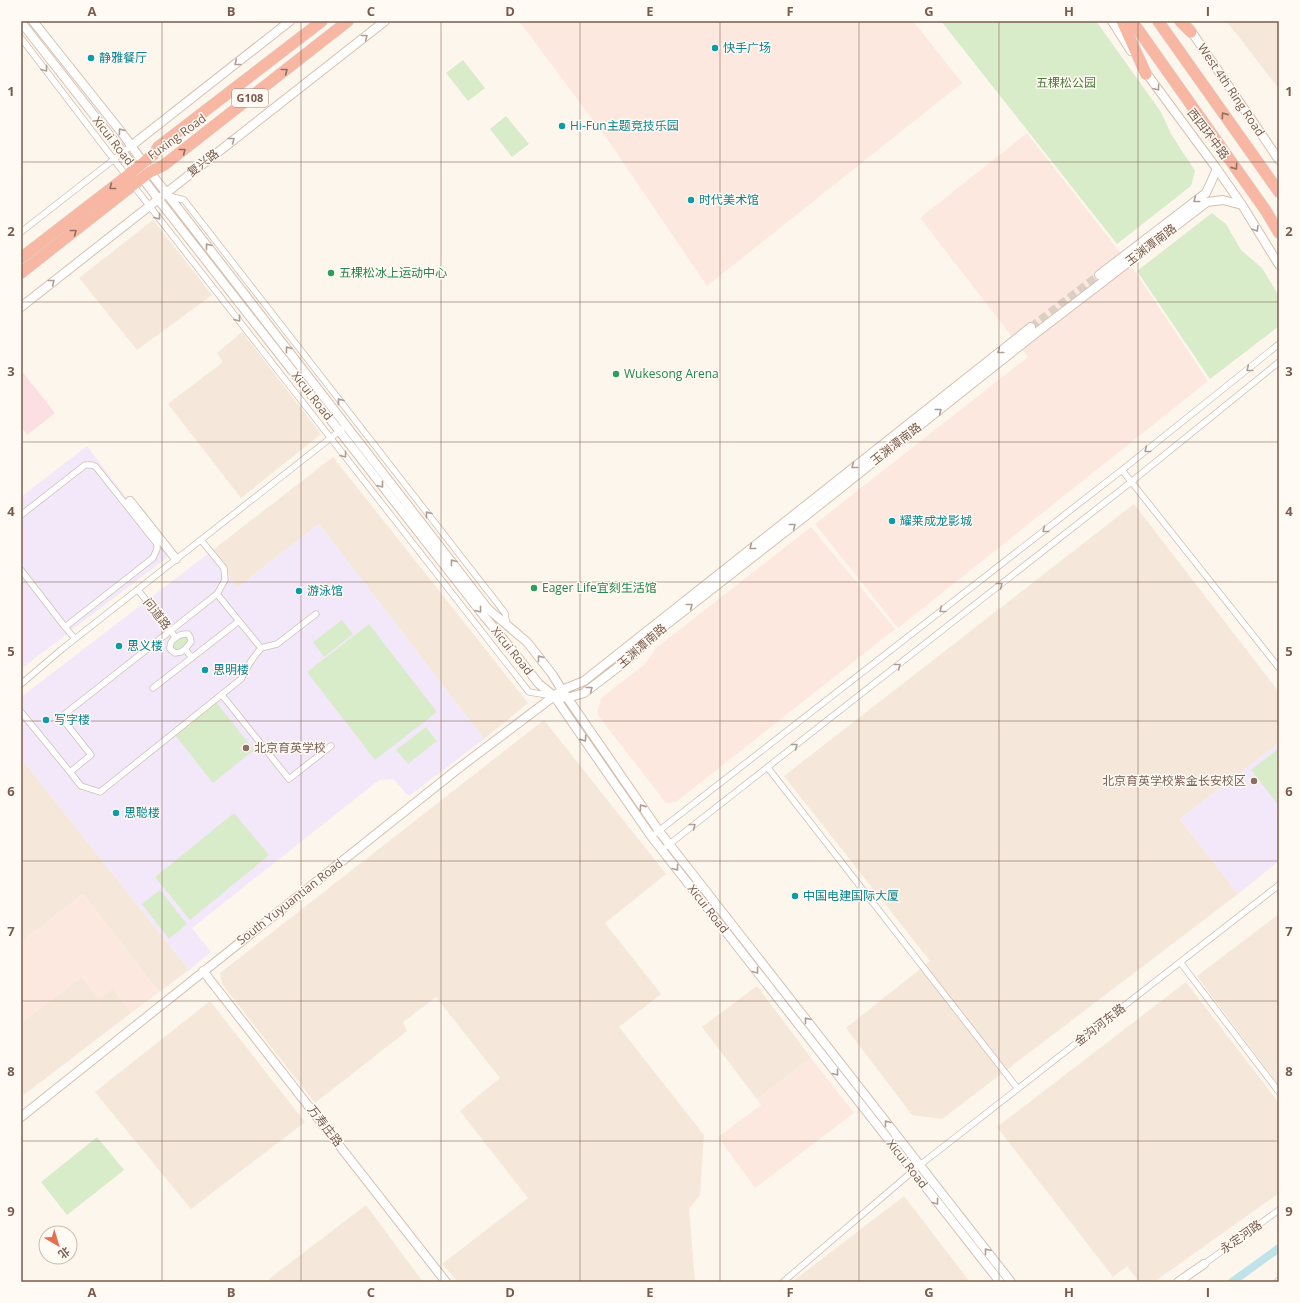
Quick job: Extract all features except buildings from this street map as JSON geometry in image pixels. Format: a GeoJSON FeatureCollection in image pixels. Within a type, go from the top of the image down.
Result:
{"type":"FeatureCollection","features":[{"type":"Feature","properties":{"kind":"highway","name":"Fuxing Road"},"geometry":{"type":"LineString","coordinates":[[21,273],[138,174],[158,147],[322,21]]}},
{"type":"Feature","properties":{"kind":"highway","name":"Fuxing Road"},"geometry":{"type":"LineString","coordinates":[[21,258],[138,174],[164,165],[348,21]]}},
{"type":"Feature","properties":{"kind":"highway"},"geometry":{"type":"LineString","coordinates":[[1122,21],[1146,74]]}},
{"type":"Feature","properties":{"kind":"highway","name":"西四环中路"},"geometry":{"type":"LineString","coordinates":[[1132,21],[1266,211],[1279,233]]}},
{"type":"Feature","properties":{"kind":"highway","name":"西四环中路"},"geometry":{"type":"LineString","coordinates":[[1158,21],[1279,192]]}},
{"type":"Feature","properties":{"kind":"highway"},"geometry":{"type":"LineString","coordinates":[[1180,21],[1191,32]]}},
{"type":"Feature","properties":{"kind":"street"},"geometry":{"type":"LineString","coordinates":[[21,232],[290,21]]}},
{"type":"Feature","properties":{"kind":"street","name":"复兴路"},"geometry":{"type":"LineString","coordinates":[[21,306],[150,205],[167,194],[385,21]]}},
{"type":"Feature","properties":{"kind":"street","name":"西四环中路"},"geometry":{"type":"LineString","coordinates":[[1112,21],[1146,74],[1242,205],[1279,265]]}},
{"type":"Feature","properties":{"kind":"street","name":"West 4th Ring Road"},"geometry":{"type":"LineString","coordinates":[[1184,21],[1279,160]]}},
{"type":"Feature","properties":{"kind":"street","name":"Xicui Road"},"geometry":{"type":"LineString","coordinates":[[21,22],[484,616],[539,684],[554,696],[651,836],[1000,1282]]}},
{"type":"Feature","properties":{"kind":"street","name":"Xicui Road"},"geometry":{"type":"LineString","coordinates":[[35,22],[131,146],[138,174],[167,194],[488,609],[527,642],[552,674],[659,831],[1011,1282]]}},
{"type":"Feature","properties":{"kind":"street"},"geometry":{"type":"LineString","coordinates":[[21,38],[114,160],[138,174],[150,205],[529,692],[554,696]]}},
{"type":"Feature","properties":{"kind":"street","name":"玉渊潭南路"},"geometry":{"type":"LineString","coordinates":[[1099,275],[1206,193],[1217,169]]}},
{"type":"Feature","properties":{"kind":"street"},"geometry":{"type":"LineString","coordinates":[[167,194],[184,200],[506,613],[507,625]]}},
{"type":"Feature","properties":{"kind":"street","name":"玉渊潭南路"},"geometry":{"type":"LineString","coordinates":[[554,696],[567,698],[584,693],[630,658],[662,628],[1036,333],[1207,202],[1223,200],[1242,205]]}},
{"type":"Feature","properties":{"kind":"street","name":"玉渊潭南路"},"geometry":{"type":"LineString","coordinates":[[562,690],[584,681],[1031,327]]}},
{"type":"Feature","properties":{"kind":"street"},"geometry":{"type":"LineString","coordinates":[[651,836],[1122,470],[1279,344]]}},
{"type":"Feature","properties":{"kind":"street"},"geometry":{"type":"LineString","coordinates":[[662,850],[1131,482],[1279,362]]}},
{"type":"Feature","properties":{"kind":"street"},"geometry":{"type":"LineString","coordinates":[[21,684],[75,639],[347,425]]}},
{"type":"Feature","properties":{"kind":"street"},"geometry":{"type":"LineString","coordinates":[[21,514],[85,465],[92,464],[96,467],[157,544],[157,549],[153,558],[65,627]]}},
{"type":"Feature","properties":{"kind":"street"},"geometry":{"type":"LineString","coordinates":[[1122,470],[1279,668]]}},
{"type":"Feature","properties":{"kind":"street"},"geometry":{"type":"LineString","coordinates":[[130,501],[176,560]]}},
{"type":"Feature","properties":{"kind":"street"},"geometry":{"type":"LineString","coordinates":[[70,772],[91,755],[61,717],[217,594],[225,580],[224,568],[201,540]]}},
{"type":"Feature","properties":{"kind":"street"},"geometry":{"type":"LineString","coordinates":[[21,570],[75,639]]}},
{"type":"Feature","properties":{"kind":"street","name":"问道路"},"geometry":{"type":"LineString","coordinates":[[138,590],[176,638]]}},
{"type":"Feature","properties":{"kind":"street"},"geometry":{"type":"LineString","coordinates":[[217,594],[261,648]]}},
{"type":"Feature","properties":{"kind":"street"},"geometry":{"type":"LineString","coordinates":[[21,712],[81,786],[100,792],[241,679],[251,661],[261,648],[277,644],[316,614]]}},
{"type":"Feature","properties":{"kind":"street"},"geometry":{"type":"LineString","coordinates":[[153,688],[239,621]]}},
{"type":"Feature","properties":{"kind":"street"},"geometry":{"type":"LineString","coordinates":[[188,634],[190,637],[190,644],[185,650],[178,654],[171,650],[170,645],[176,638],[188,634]]}},
{"type":"Feature","properties":{"kind":"street"},"geometry":{"type":"LineString","coordinates":[[185,650],[192,658]]}},
{"type":"Feature","properties":{"kind":"street","name":"South Yuyuantian Road"},"geometry":{"type":"LineString","coordinates":[[21,1118],[459,768],[562,690]]}},
{"type":"Feature","properties":{"kind":"street"},"geometry":{"type":"LineString","coordinates":[[222,695],[289,779],[331,746]]}},
{"type":"Feature","properties":{"kind":"street"},"geometry":{"type":"LineString","coordinates":[[768,768],[1018,1089]]}},
{"type":"Feature","properties":{"kind":"street","name":"金沟河东路"},"geometry":{"type":"LineString","coordinates":[[782,1282],[912,1171],[1279,885]]}},
{"type":"Feature","properties":{"kind":"street"},"geometry":{"type":"LineString","coordinates":[[1180,962],[1279,1092]]}},
{"type":"Feature","properties":{"kind":"street","name":"万寿庄路"},"geometry":{"type":"LineString","coordinates":[[204,971],[446,1282]]}},
{"type":"Feature","properties":{"kind":"street","name":"永定河路"},"geometry":{"type":"LineString","coordinates":[[1204,1264],[1279,1210]]}},
{"type":"Feature","properties":{"kind":"street"},"geometry":{"type":"LineString","coordinates":[[1178,1282],[1204,1264]]}},
{"type":"Feature","properties":{"kind":"shaded area"},"geometry":{"type":"Polygon","coordinates":[[[519,21],[913,21],[962,83],[707,286],[610,143],[519,21]]]}},
{"type":"Feature","properties":{"kind":"shaded area"},"geometry":{"type":"Polygon","coordinates":[[[1226,21],[1279,21],[1279,89],[1239,37],[1226,21]]]}},
{"type":"Feature","properties":{"kind":"shaded area"},"geometry":{"type":"Polygon","coordinates":[[[1027,133],[1136,273],[1208,381],[898,628],[815,524],[1028,357],[920,218],[1027,133]]]}},
{"type":"Feature","properties":{"kind":"shaded area"},"geometry":{"type":"Polygon","coordinates":[[[153,220],[212,295],[137,350],[79,278],[153,220]]]}},
{"type":"Feature","properties":{"kind":"shaded area"},"geometry":{"type":"Polygon","coordinates":[[[242,332],[321,434],[241,498],[168,404],[223,362],[217,353],[242,332]]]}},
{"type":"Feature","properties":{"kind":"shaded area"},"geometry":{"type":"Polygon","coordinates":[[[21,370],[55,413],[27,435],[21,426],[21,370]]]}},
{"type":"Feature","properties":{"kind":"shaded area"},"geometry":{"type":"Polygon","coordinates":[[[87,446],[170,555],[21,669],[21,497],[87,446]]]}},
{"type":"Feature","properties":{"kind":"shaded area"},"geometry":{"type":"Polygon","coordinates":[[[333,457],[528,703],[484,739],[319,524],[238,587],[209,553],[333,457]]]}},
{"type":"Feature","properties":{"kind":"shaded area"},"geometry":{"type":"Polygon","coordinates":[[[1134,504],[1279,692],[1279,743],[1180,819],[1238,894],[942,1119],[912,1115],[846,1028],[930,961],[784,776],[1134,504]]]}},
{"type":"Feature","properties":{"kind":"shaded area","name":"北京育英学校"},"geometry":{"type":"Polygon","coordinates":[[[319,524],[484,739],[409,796],[393,779],[379,780],[192,928],[211,952],[189,970],[21,758],[21,697],[209,553],[238,587],[319,524]]]}},
{"type":"Feature","properties":{"kind":"shaded area"},"geometry":{"type":"Polygon","coordinates":[[[811,527],[895,629],[676,802],[666,803],[597,714],[601,698],[644,665],[656,648],[811,527]]]}},
{"type":"Feature","properties":{"kind":"shaded area"},"geometry":{"type":"Polygon","coordinates":[[[544,720],[666,874],[605,923],[661,994],[619,1027],[704,1135],[700,1195],[689,1209],[695,1282],[458,1282],[442,1264],[528,1198],[460,1111],[500,1078],[436,997],[403,1022],[407,1031],[315,1103],[222,984],[220,973],[544,720]]]}},
{"type":"Feature","properties":{"kind":"shaded area","name":"北京育英学校紫金长安校区"},"geometry":{"type":"Polygon","coordinates":[[[1279,743],[1279,861],[1238,894],[1180,819],[1279,743]]]}},
{"type":"Feature","properties":{"kind":"shaded area"},"geometry":{"type":"Polygon","coordinates":[[[21,758],[189,970],[159,992],[83,894],[21,942],[21,758]]]}},
{"type":"Feature","properties":{"kind":"shaded area"},"geometry":{"type":"Polygon","coordinates":[[[83,894],[159,992],[131,1013],[113,989],[99,999],[81,977],[21,1023],[21,942],[83,894]]]}},
{"type":"Feature","properties":{"kind":"shaded area"},"geometry":{"type":"Polygon","coordinates":[[[1279,914],[1279,1086],[1197,976],[1279,914]]]}},
{"type":"Feature","properties":{"kind":"shaded area"},"geometry":{"type":"Polygon","coordinates":[[[81,977],[113,989],[131,1013],[21,1097],[21,1023],[81,977]]]}},
{"type":"Feature","properties":{"kind":"shaded area"},"geometry":{"type":"Polygon","coordinates":[[[1186,982],[1279,1103],[1279,1193],[1154,1282],[1139,1282],[1127,1266],[1113,1277],[997,1127],[1186,982]]]}},
{"type":"Feature","properties":{"kind":"shaded area"},"geometry":{"type":"Polygon","coordinates":[[[757,986],[811,1058],[757,1099],[702,1027],[757,986]]]}},
{"type":"Feature","properties":{"kind":"shaded area"},"geometry":{"type":"Polygon","coordinates":[[[210,1001],[305,1122],[191,1209],[95,1092],[210,1001]]]}},
{"type":"Feature","properties":{"kind":"shaded area"},"geometry":{"type":"Polygon","coordinates":[[[811,1058],[854,1113],[755,1188],[718,1137],[761,1105],[757,1099],[811,1058]]]}},
{"type":"Feature","properties":{"kind":"shaded area"},"geometry":{"type":"Polygon","coordinates":[[[904,1196],[970,1282],[792,1282],[904,1196]]]}},
{"type":"Feature","properties":{"kind":"shaded area"},"geometry":{"type":"Polygon","coordinates":[[[366,1205],[423,1282],[271,1282],[269,1279],[366,1205]]]}},
{"type":"Feature","properties":{"kind":"green space","name":"五棵松公园"},"geometry":{"type":"Polygon","coordinates":[[[941,21],[1096,21],[1161,112],[1171,134],[1195,171],[1191,186],[1117,244],[941,21]]]}},
{"type":"Feature","properties":{"kind":"green space"},"geometry":{"type":"Polygon","coordinates":[[[463,60],[485,88],[468,101],[446,73],[463,60]]]}},
{"type":"Feature","properties":{"kind":"green space"},"geometry":{"type":"Polygon","coordinates":[[[506,116],[529,144],[512,157],[490,129],[506,116]]]}},
{"type":"Feature","properties":{"kind":"green space"},"geometry":{"type":"Polygon","coordinates":[[[1212,213],[1226,224],[1241,250],[1262,268],[1279,296],[1279,326],[1210,379],[1137,271],[1212,213]]]}},
{"type":"Feature","properties":{"kind":"green space"},"geometry":{"type":"Polygon","coordinates":[[[342,620],[353,634],[324,657],[313,642],[342,620]]]}},
{"type":"Feature","properties":{"kind":"green space"},"geometry":{"type":"Polygon","coordinates":[[[369,624],[437,712],[375,760],[307,672],[369,624]]]}},
{"type":"Feature","properties":{"kind":"green space"},"geometry":{"type":"Polygon","coordinates":[[[183,635],[190,639],[182,650],[173,652],[171,643],[183,635]]]}},
{"type":"Feature","properties":{"kind":"green space"},"geometry":{"type":"Polygon","coordinates":[[[216,702],[254,750],[213,783],[175,735],[216,702]]]}},
{"type":"Feature","properties":{"kind":"green space"},"geometry":{"type":"Polygon","coordinates":[[[426,727],[437,741],[408,764],[396,750],[426,727]]]}},
{"type":"Feature","properties":{"kind":"green space"},"geometry":{"type":"Polygon","coordinates":[[[1279,748],[1279,806],[1251,770],[1279,748]]]}},
{"type":"Feature","properties":{"kind":"green space"},"geometry":{"type":"Polygon","coordinates":[[[234,813],[269,855],[190,920],[155,877],[234,813]]]}},
{"type":"Feature","properties":{"kind":"green space"},"geometry":{"type":"Polygon","coordinates":[[[160,890],[187,924],[169,939],[142,904],[160,890]]]}},
{"type":"Feature","properties":{"kind":"green space"},"geometry":{"type":"Polygon","coordinates":[[[97,1137],[124,1170],[67,1215],[41,1182],[97,1137]]]}},
{"type":"Feature","properties":{"kind":"waterway"},"geometry":{"type":"LineString","coordinates":[[1232,1282],[1279,1248]]}},
{"type":"Feature","properties":{"kind":"tunnel"},"geometry":{"type":"LineString","coordinates":[[1031,327],[1099,275]]}},
{"type":"Feature","properties":{"kind":"place","name":"快手广场"},"geometry":{"type":"Point","coordinates":[715,48]}},
{"type":"Feature","properties":{"kind":"place","name":"静雅餐厅"},"geometry":{"type":"Point","coordinates":[91,58]}},
{"type":"Feature","properties":{"kind":"place","name":"Hi-Fun主题竞技乐园"},"geometry":{"type":"Point","coordinates":[562,126]}},
{"type":"Feature","properties":{"kind":"place","name":"时代美术馆"},"geometry":{"type":"Point","coordinates":[691,200]}},
{"type":"Feature","properties":{"kind":"place","name":"五棵松冰上运动中心"},"geometry":{"type":"Point","coordinates":[331,273]}},
{"type":"Feature","properties":{"kind":"place","name":"Wukesong Arena"},"geometry":{"type":"Point","coordinates":[616,374]}},
{"type":"Feature","properties":{"kind":"place","name":"耀莱成龙影城"},"geometry":{"type":"Point","coordinates":[892,521]}},
{"type":"Feature","properties":{"kind":"place","name":"Eager Life宜刻生活馆"},"geometry":{"type":"Point","coordinates":[534,588]}},
{"type":"Feature","properties":{"kind":"place","name":"游泳馆"},"geometry":{"type":"Point","coordinates":[299,591]}},
{"type":"Feature","properties":{"kind":"place","name":"思义楼"},"geometry":{"type":"Point","coordinates":[119,646]}},
{"type":"Feature","properties":{"kind":"place","name":"思明楼"},"geometry":{"type":"Point","coordinates":[205,670]}},
{"type":"Feature","properties":{"kind":"place","name":"写字楼"},"geometry":{"type":"Point","coordinates":[46,720]}},
{"type":"Feature","properties":{"kind":"place","name":"北京育英学校"},"geometry":{"type":"Point","coordinates":[246,748]}},
{"type":"Feature","properties":{"kind":"place","name":"北京育英学校紫金长安校区"},"geometry":{"type":"Point","coordinates":[1254,781]}},
{"type":"Feature","properties":{"kind":"place","name":"思聪楼"},"geometry":{"type":"Point","coordinates":[116,813]}},
{"type":"Feature","properties":{"kind":"place","name":"中国电建国际大厦"},"geometry":{"type":"Point","coordinates":[795,896]}}]}
